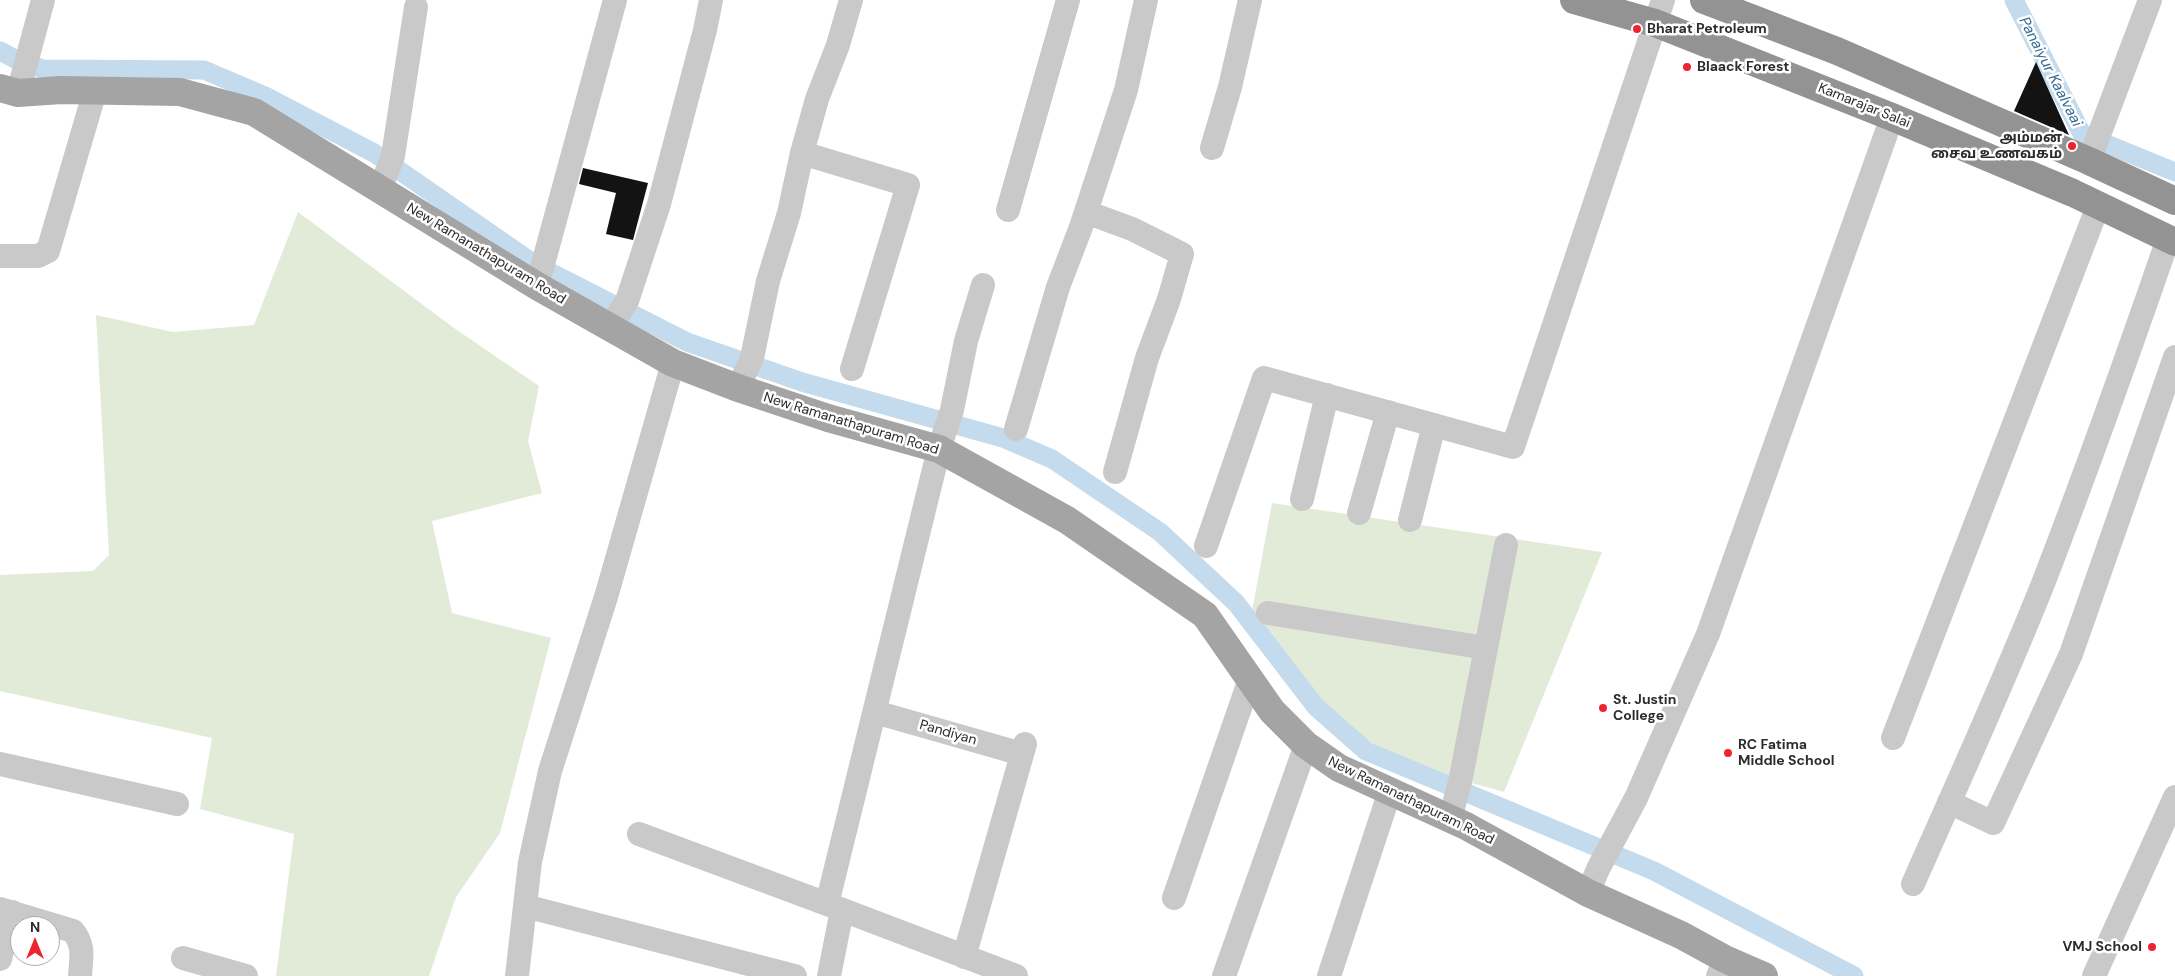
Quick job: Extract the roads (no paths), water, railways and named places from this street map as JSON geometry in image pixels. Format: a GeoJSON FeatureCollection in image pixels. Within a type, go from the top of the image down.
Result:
{"type":"FeatureCollection","features":[{"type":"Feature","properties":{"kind":"highway","name":"Kamarajar Salai"},"geometry":{"type":"LineString","coordinates":[[1574,0],[1659,11],[1892,117],[2172,240]]}},
{"type":"Feature","properties":{"kind":"highway"},"geometry":{"type":"LineString","coordinates":[[1704,0],[2094,147],[2175,201]]}},
{"type":"Feature","properties":{"kind":"main road","name":"New Ramanathapuram Road"},"geometry":{"type":"LineString","coordinates":[[18,77],[61,90],[180,92],[254,112],[386,172],[541,271],[618,315],[673,363],[746,372],[828,418],[945,431],[1068,520],[1205,615],[1272,711],[1306,746],[1340,768],[1390,791],[1455,800],[1588,893],[1681,935],[1721,967],[1764,976]]}},
{"type":"Feature","properties":{"kind":"street"},"geometry":{"type":"LineString","coordinates":[[18,77],[43,0]]}},
{"type":"Feature","properties":{"kind":"street"},"geometry":{"type":"LineString","coordinates":[[541,271],[615,0]]}},
{"type":"Feature","properties":{"kind":"street"},"geometry":{"type":"LineString","coordinates":[[618,315],[658,204],[705,30],[711,0]]}},
{"type":"Feature","properties":{"kind":"street"},"geometry":{"type":"LineString","coordinates":[[746,372],[768,281],[789,213],[802,152],[817,99],[838,45],[851,0]]}},
{"type":"Feature","properties":{"kind":"street"},"geometry":{"type":"LineString","coordinates":[[1008,210],[1068,0]]}},
{"type":"Feature","properties":{"kind":"street"},"geometry":{"type":"LineString","coordinates":[[1016,429],[1058,287],[1086,212],[1126,90],[1146,0]]}},
{"type":"Feature","properties":{"kind":"street"},"geometry":{"type":"LineString","coordinates":[[1212,148],[1230,87],[1250,0]]}},
{"type":"Feature","properties":{"kind":"street"},"geometry":{"type":"LineString","coordinates":[[2094,147],[2150,0]]}},
{"type":"Feature","properties":{"kind":"street"},"geometry":{"type":"LineString","coordinates":[[386,172],[416,7]]}},
{"type":"Feature","properties":{"kind":"street"},"geometry":{"type":"LineString","coordinates":[[1206,546],[1264,378],[1513,447],[1659,11]]}},
{"type":"Feature","properties":{"kind":"street"},"geometry":{"type":"LineString","coordinates":[[0,256],[38,256],[48,251],[95,91]]}},
{"type":"Feature","properties":{"kind":"street"},"geometry":{"type":"LineString","coordinates":[[1588,893],[1598,869],[1636,798],[1708,634],[1892,117]]}},
{"type":"Feature","properties":{"kind":"street"},"geometry":{"type":"LineString","coordinates":[[802,152],[908,185],[852,369]]}},
{"type":"Feature","properties":{"kind":"street"},"geometry":{"type":"LineString","coordinates":[[1893,738],[2098,206]]}},
{"type":"Feature","properties":{"kind":"street"},"geometry":{"type":"LineString","coordinates":[[1086,212],[1132,229],[1182,254],[1169,298],[1147,358],[1115,472]]}},
{"type":"Feature","properties":{"kind":"street"},"geometry":{"type":"LineString","coordinates":[[1913,884],[1989,712],[2052,560],[2096,447],[2172,240]]}},
{"type":"Feature","properties":{"kind":"street"},"geometry":{"type":"LineString","coordinates":[[828,976],[835,907],[875,712],[966,341],[983,285]]}},
{"type":"Feature","properties":{"kind":"street"},"geometry":{"type":"LineString","coordinates":[[1949,802],[1993,823],[2071,654],[2175,357]]}},
{"type":"Feature","properties":{"kind":"street"},"geometry":{"type":"LineString","coordinates":[[517,976],[530,862],[550,771],[606,597],[673,363]]}},
{"type":"Feature","properties":{"kind":"street"},"geometry":{"type":"LineString","coordinates":[[1302,499],[1327,395]]}},
{"type":"Feature","properties":{"kind":"street"},"geometry":{"type":"LineString","coordinates":[[1358,513],[1388,412]]}},
{"type":"Feature","properties":{"kind":"street"},"geometry":{"type":"LineString","coordinates":[[1410,520],[1434,425]]}},
{"type":"Feature","properties":{"kind":"street"},"geometry":{"type":"LineString","coordinates":[[1455,800],[1506,544]]}},
{"type":"Feature","properties":{"kind":"street"},"geometry":{"type":"LineString","coordinates":[[1268,613],[1486,648]]}},
{"type":"Feature","properties":{"kind":"street"},"geometry":{"type":"LineString","coordinates":[[1174,898],[1250,680]]}},
{"type":"Feature","properties":{"kind":"street","name":"Pandiyan"},"geometry":{"type":"LineString","coordinates":[[875,712],[1023,749],[975,965]]}},
{"type":"Feature","properties":{"kind":"street"},"geometry":{"type":"LineString","coordinates":[[1224,976],[1306,746]]}},
{"type":"Feature","properties":{"kind":"street"},"geometry":{"type":"LineString","coordinates":[[0,764],[177,804]]}},
{"type":"Feature","properties":{"kind":"street"},"geometry":{"type":"LineString","coordinates":[[1328,976],[1390,791]]}},
{"type":"Feature","properties":{"kind":"street"},"geometry":{"type":"LineString","coordinates":[[2094,976],[2175,797]]}},
{"type":"Feature","properties":{"kind":"street"},"geometry":{"type":"LineString","coordinates":[[639,834],[835,907],[975,965],[1016,976]]}},
{"type":"Feature","properties":{"kind":"street"},"geometry":{"type":"LineString","coordinates":[[525,906],[795,976]]}},
{"type":"Feature","properties":{"kind":"street"},"geometry":{"type":"LineString","coordinates":[[0,959],[6,911],[73,931],[81,940],[80,976]]}},
{"type":"Feature","properties":{"kind":"street"},"geometry":{"type":"LineString","coordinates":[[183,958],[246,976]]}},
{"type":"Feature","properties":{"kind":"waterway","name":"Panaiyur Kaalvaai"},"geometry":{"type":"LineString","coordinates":[[2014,0],[2082,134],[2175,172]]}},
{"type":"Feature","properties":{"kind":"waterway"},"geometry":{"type":"LineString","coordinates":[[0,51],[17,60],[43,69],[204,70],[265,96],[374,153],[536,265],[687,342],[802,382],[1003,438],[1052,459],[1160,532],[1236,603],[1316,707],[1366,751],[1654,871],[1854,976]]}},
{"type":"Feature","properties":{"kind":"place","name":"Bharat Petroleum"},"geometry":{"type":"Point","coordinates":[1637,29]}},
{"type":"Feature","properties":{"kind":"place","name":"Blaack Forest"},"geometry":{"type":"Point","coordinates":[1687,67]}},
{"type":"Feature","properties":{"kind":"place","name":"அம்மன் சைவ உணவகம்"},"geometry":{"type":"Point","coordinates":[2072,146]}},
{"type":"Feature","properties":{"kind":"place","name":"St. Justin College"},"geometry":{"type":"Point","coordinates":[1603,708]}},
{"type":"Feature","properties":{"kind":"place","name":"RC Fatima Middle School"},"geometry":{"type":"Point","coordinates":[1728,753]}},
{"type":"Feature","properties":{"kind":"place","name":"VMJ School"},"geometry":{"type":"Point","coordinates":[2152,947]}}]}
